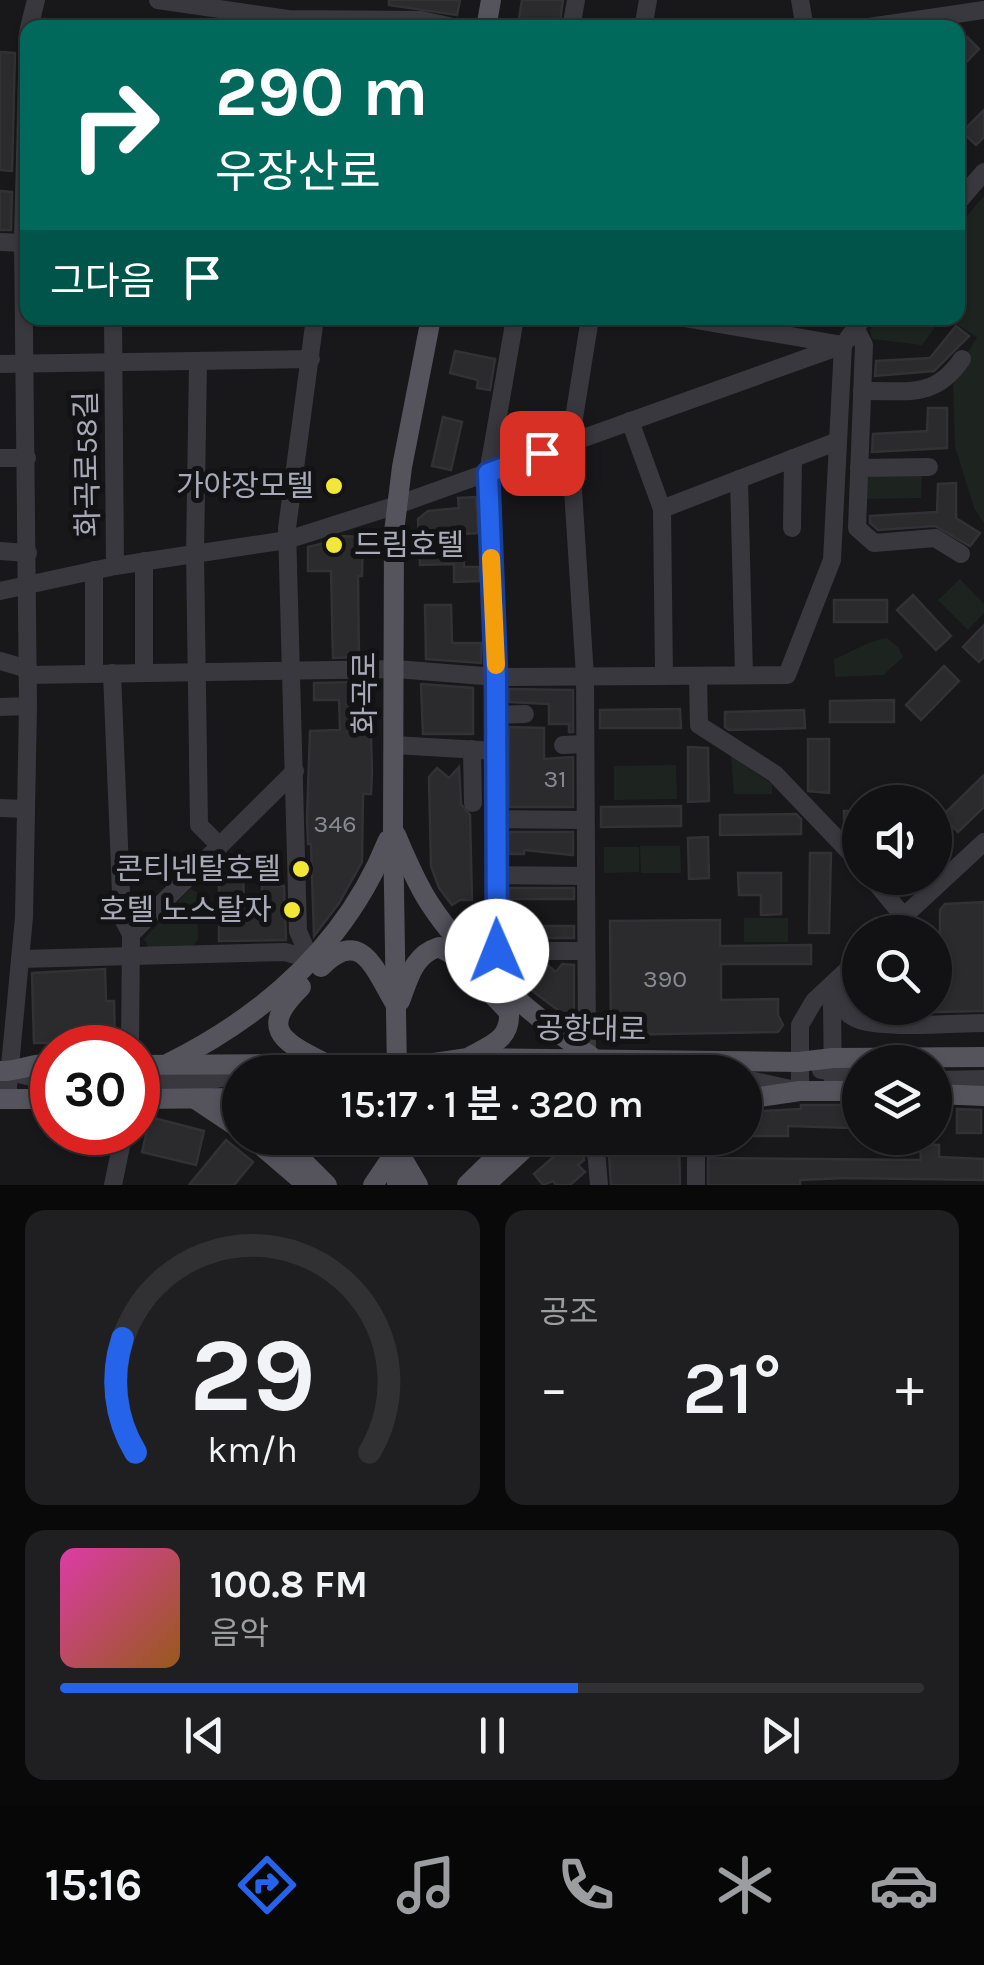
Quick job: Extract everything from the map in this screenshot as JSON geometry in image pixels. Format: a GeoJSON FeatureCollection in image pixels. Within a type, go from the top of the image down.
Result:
{"type":"FeatureCollection","features":[{"type":"Feature","properties":{"kind":"main road","name":"화곡로"},"geometry":{"type":"LineString","coordinates":[[397,1055],[394,532],[430,325]]}},
{"type":"Feature","properties":{"kind":"main road"},"geometry":{"type":"LineString","coordinates":[[164,1065],[252,1016],[310,960],[356,905],[372,879],[393,828]]}},
{"type":"Feature","properties":{"kind":"main road"},"geometry":{"type":"LineString","coordinates":[[393,828],[430,904],[454,936],[492,960],[528,1008],[590,1055]]}},
{"type":"Feature","properties":{"kind":"main road"},"geometry":{"type":"LineString","coordinates":[[397,1007],[416,961],[426,951],[438,947],[455,956],[509,1012],[510,1024],[505,1035],[473,1055]]}},
{"type":"Feature","properties":{"kind":"main road"},"geometry":{"type":"LineString","coordinates":[[310,1055],[281,1036],[278,1017],[284,1003],[337,950],[350,948],[362,953],[397,1007]]}},
{"type":"Feature","properties":{"kind":"main road","name":"공항대로"},"geometry":{"type":"LineString","coordinates":[[762,1096],[800,1091],[833,1074],[984,1057]]}},
{"type":"Feature","properties":{"kind":"main road","name":"공항대로"},"geometry":{"type":"LineString","coordinates":[[762,1061],[799,1062],[842,1080]]}},
{"type":"Feature","properties":{"kind":"main road"},"geometry":{"type":"LineString","coordinates":[[5,1071],[30,1064]]}},
{"type":"Feature","properties":{"kind":"main road","name":"공항대로"},"geometry":{"type":"LineString","coordinates":[[160,1065],[222,1065]]}},
{"type":"Feature","properties":{"kind":"main road"},"geometry":{"type":"LineString","coordinates":[[952,1095],[984,1096]]}},
{"type":"Feature","properties":{"kind":"main road"},"geometry":{"type":"LineString","coordinates":[[2,1098],[30,1099]]}},
{"type":"Feature","properties":{"kind":"main road"},"geometry":{"type":"LineString","coordinates":[[160,1099],[222,1098]]}},
{"type":"Feature","properties":{"kind":"main road"},"geometry":{"type":"LineString","coordinates":[[195,1099],[222,1117]]}},
{"type":"Feature","properties":{"kind":"main road"},"geometry":{"type":"LineString","coordinates":[[272,1155],[307,1185]]}},
{"type":"Feature","properties":{"kind":"main road"},"geometry":{"type":"LineString","coordinates":[[297,1155],[327,1185]]}},
{"type":"Feature","properties":{"kind":"main road"},"geometry":{"type":"LineString","coordinates":[[373,1185],[391,1155]]}},
{"type":"Feature","properties":{"kind":"main road"},"geometry":{"type":"LineString","coordinates":[[397,1155],[397,1185]]}},
{"type":"Feature","properties":{"kind":"main road"},"geometry":{"type":"LineString","coordinates":[[403,1155],[418,1185]]}},
{"type":"Feature","properties":{"kind":"main road"},"geometry":{"type":"LineString","coordinates":[[467,1185],[498,1155]]}},
{"type":"Feature","properties":{"kind":"main road"},"geometry":{"type":"LineString","coordinates":[[485,1185],[518,1155]]}},
{"type":"Feature","properties":{"kind":"street"},"geometry":{"type":"LineString","coordinates":[[158,0],[266,20]]}},
{"type":"Feature","properties":{"kind":"street"},"geometry":{"type":"LineString","coordinates":[[907,20],[974,8]]}},
{"type":"Feature","properties":{"kind":"street"},"geometry":{"type":"LineString","coordinates":[[965,194],[984,172]]}},
{"type":"Feature","properties":{"kind":"street"},"geometry":{"type":"LineString","coordinates":[[2,1098],[20,959],[26,809],[25,325]]}},
{"type":"Feature","properties":{"kind":"street","name":"화곡로58길"},"geometry":{"type":"LineString","coordinates":[[113,325],[115,566]]}},
{"type":"Feature","properties":{"kind":"street"},"geometry":{"type":"LineString","coordinates":[[310,960],[298,931],[287,540],[314,325]]}},
{"type":"Feature","properties":{"kind":"street"},"geometry":{"type":"LineString","coordinates":[[514,325],[488,473],[496,677],[492,960],[585,952]]}},
{"type":"Feature","properties":{"kind":"street"},"geometry":{"type":"LineString","coordinates":[[589,325],[570,442],[585,676],[585,952],[591,1055]]}},
{"type":"Feature","properties":{"kind":"street"},"geometry":{"type":"LineString","coordinates":[[754,325],[842,345]]}},
{"type":"Feature","properties":{"kind":"street"},"geometry":{"type":"LineString","coordinates":[[857,325],[842,345],[847,457],[857,528],[874,543],[935,538],[960,554]]}},
{"type":"Feature","properties":{"kind":"street"},"geometry":{"type":"LineString","coordinates":[[0,661],[28,672],[103,674],[396,670],[496,677],[787,675],[832,560],[847,457],[862,391],[864,345],[860,325]]}},
{"type":"Feature","properties":{"kind":"street","name":"화곡로58길"},"geometry":{"type":"LineString","coordinates":[[0,591],[115,566],[287,540],[398,505],[842,345]]}},
{"type":"Feature","properties":{"kind":"street"},"geometry":{"type":"LineString","coordinates":[[0,364],[311,359]]}},
{"type":"Feature","properties":{"kind":"street"},"geometry":{"type":"LineString","coordinates":[[862,391],[932,390],[952,375],[962,359]]}},
{"type":"Feature","properties":{"kind":"street"},"geometry":{"type":"LineString","coordinates":[[198,361],[195,554],[200,825],[219,845]]}},
{"type":"Feature","properties":{"kind":"street"},"geometry":{"type":"LineString","coordinates":[[630,421],[662,508],[664,676]]}},
{"type":"Feature","properties":{"kind":"street"},"geometry":{"type":"LineString","coordinates":[[662,508],[793,458],[847,457],[929,467]]}},
{"type":"Feature","properties":{"kind":"street"},"geometry":{"type":"LineString","coordinates":[[0,458],[27,458]]}},
{"type":"Feature","properties":{"kind":"street"},"geometry":{"type":"LineString","coordinates":[[792,528],[793,458]]}},
{"type":"Feature","properties":{"kind":"street"},"geometry":{"type":"LineString","coordinates":[[739,479],[744,675]]}},
{"type":"Feature","properties":{"kind":"street"},"geometry":{"type":"LineString","coordinates":[[0,551],[28,553]]}},
{"type":"Feature","properties":{"kind":"street"},"geometry":{"type":"LineString","coordinates":[[144,561],[144,673]]}},
{"type":"Feature","properties":{"kind":"street","name":"화곡로58길"},"geometry":{"type":"LineString","coordinates":[[94,570],[122,917],[131,934],[130,1025]]}},
{"type":"Feature","properties":{"kind":"street"},"geometry":{"type":"LineString","coordinates":[[698,676],[699,724],[776,774],[842,844]]}},
{"type":"Feature","properties":{"kind":"street"},"geometry":{"type":"LineString","coordinates":[[0,707],[28,706]]}},
{"type":"Feature","properties":{"kind":"street"},"geometry":{"type":"LineString","coordinates":[[496,715],[524,714]]}},
{"type":"Feature","properties":{"kind":"street"},"geometry":{"type":"LineString","coordinates":[[563,744],[585,744]]}},
{"type":"Feature","properties":{"kind":"street"},"geometry":{"type":"LineString","coordinates":[[394,745],[496,750]]}},
{"type":"Feature","properties":{"kind":"street"},"geometry":{"type":"LineString","coordinates":[[472,749],[473,802]]}},
{"type":"Feature","properties":{"kind":"street"},"geometry":{"type":"LineString","coordinates":[[131,934],[295,771]]}},
{"type":"Feature","properties":{"kind":"street"},"geometry":{"type":"LineString","coordinates":[[0,808],[26,809]]}},
{"type":"Feature","properties":{"kind":"street"},"geometry":{"type":"LineString","coordinates":[[496,819],[585,820]]}},
{"type":"Feature","properties":{"kind":"street"},"geometry":{"type":"LineString","coordinates":[[912,915],[984,842]]}},
{"type":"Feature","properties":{"kind":"street"},"geometry":{"type":"LineString","coordinates":[[914,915],[961,874],[984,862]]}},
{"type":"Feature","properties":{"kind":"street"},"geometry":{"type":"LineString","coordinates":[[496,875],[585,876]]}},
{"type":"Feature","properties":{"kind":"street"},"geometry":{"type":"LineString","coordinates":[[20,959],[285,952],[310,960]]}},
{"type":"Feature","properties":{"kind":"street"},"geometry":{"type":"LineString","coordinates":[[762,1083],[800,1091],[800,1025],[814,1001],[842,975]]}},
{"type":"Feature","properties":{"kind":"street"},"geometry":{"type":"LineString","coordinates":[[842,988],[832,1001],[833,1074],[842,1075]]}},
{"type":"Feature","properties":{"kind":"street"},"geometry":{"type":"LineString","coordinates":[[837,993],[843,1008],[856,1019],[878,1023],[984,1023]]}},
{"type":"Feature","properties":{"kind":"street"},"geometry":{"type":"LineString","coordinates":[[5,1071],[30,1077]]}},
{"type":"Feature","properties":{"kind":"street"},"geometry":{"type":"LineString","coordinates":[[160,1084],[222,1078]]}},
{"type":"Feature","properties":{"kind":"street"},"geometry":{"type":"LineString","coordinates":[[952,1080],[984,1079]]}},
{"type":"Feature","properties":{"kind":"street"},"geometry":{"type":"LineString","coordinates":[[113,1185],[119,1155]]}},
{"type":"Feature","properties":{"kind":"street"},"geometry":{"type":"LineString","coordinates":[[596,1155],[599,1185]]}},
{"type":"Feature","properties":{"kind":"street"},"geometry":{"type":"LineString","coordinates":[[696,1155],[696,1185]]}},
{"type":"Feature","properties":{"kind":"shaded area"},"geometry":{"type":"Polygon","coordinates":[[[984,196],[984,523],[974,508],[955,446],[953,377],[977,337],[958,325],[965,325],[965,218],[984,196]]]}},
{"type":"Feature","properties":{"kind":"shaded area"},"geometry":{"type":"Polygon","coordinates":[[[873,325],[937,325],[922,345],[872,339],[873,325]]]}},
{"type":"Feature","properties":{"kind":"shaded area"},"geometry":{"type":"Polygon","coordinates":[[[922,474],[921,498],[865,499],[864,475],[922,474]]]}},
{"type":"Feature","properties":{"kind":"shaded area"},"geometry":{"type":"Polygon","coordinates":[[[960,579],[984,604],[984,613],[968,630],[938,600],[960,579]]]}},
{"type":"Feature","properties":{"kind":"shaded area"},"geometry":{"type":"Polygon","coordinates":[[[887,638],[903,657],[883,675],[835,677],[834,659],[887,638]]]}},
{"type":"Feature","properties":{"kind":"shaded area"},"geometry":{"type":"Polygon","coordinates":[[[731,756],[772,784],[772,794],[734,794],[731,756]]]}},
{"type":"Feature","properties":{"kind":"shaded area"},"geometry":{"type":"Polygon","coordinates":[[[676,765],[677,799],[614,800],[614,766],[676,765]]]}},
{"type":"Feature","properties":{"kind":"shaded area"},"geometry":{"type":"Polygon","coordinates":[[[640,846],[680,846],[681,873],[641,873],[640,846]]]}},
{"type":"Feature","properties":{"kind":"shaded area"},"geometry":{"type":"Polygon","coordinates":[[[604,847],[639,847],[639,872],[604,873],[604,847]]]}},
{"type":"Feature","properties":{"kind":"shaded area"},"geometry":{"type":"Polygon","coordinates":[[[190,889],[197,892],[198,939],[189,950],[150,950],[144,939],[190,889]]]}},
{"type":"Feature","properties":{"kind":"shaded area"},"geometry":{"type":"Polygon","coordinates":[[[744,918],[788,918],[788,942],[744,942],[744,918]]]}},
{"type":"Feature","properties":{"kind":"building"},"geometry":{"type":"Polygon","coordinates":[[[389,0],[460,0],[457,15],[389,5],[389,0]]]}},
{"type":"Feature","properties":{"kind":"building"},"geometry":{"type":"Polygon","coordinates":[[[522,0],[563,0],[560,20],[519,20],[522,0]]]}},
{"type":"Feature","properties":{"kind":"building"},"geometry":{"type":"Polygon","coordinates":[[[965,39],[979,49],[965,64],[965,39]]]}},
{"type":"Feature","properties":{"kind":"building"},"geometry":{"type":"Polygon","coordinates":[[[0,52],[15,53],[12,171],[0,170],[0,52]]]}},
{"type":"Feature","properties":{"kind":"building"},"geometry":{"type":"Polygon","coordinates":[[[984,110],[984,137],[976,145],[965,135],[965,129],[984,110]]]}},
{"type":"Feature","properties":{"kind":"building"},"geometry":{"type":"Polygon","coordinates":[[[0,191],[12,192],[11,230],[0,230],[0,191]]]}},
{"type":"Feature","properties":{"kind":"building"},"geometry":{"type":"Polygon","coordinates":[[[956,326],[969,336],[934,371],[875,376],[876,361],[930,358],[956,326]]]}},
{"type":"Feature","properties":{"kind":"building"},"geometry":{"type":"Polygon","coordinates":[[[455,351],[495,359],[490,390],[477,388],[478,380],[450,373],[455,351]]]}},
{"type":"Feature","properties":{"kind":"building"},"geometry":{"type":"Polygon","coordinates":[[[928,408],[947,408],[947,448],[872,452],[873,434],[927,431],[928,408]]]}},
{"type":"Feature","properties":{"kind":"building"},"geometry":{"type":"Polygon","coordinates":[[[443,417],[462,422],[451,470],[432,466],[443,417]]]}},
{"type":"Feature","properties":{"kind":"building"},"geometry":{"type":"Polygon","coordinates":[[[956,483],[956,518],[980,533],[970,546],[935,526],[878,530],[870,523],[870,516],[937,512],[938,484],[956,483]]]}},
{"type":"Feature","properties":{"kind":"building"},"geometry":{"type":"Polygon","coordinates":[[[476,497],[478,533],[463,534],[464,567],[479,567],[480,581],[454,582],[454,564],[420,565],[418,519],[428,511],[459,508],[458,498],[476,497]]]}},
{"type":"Feature","properties":{"kind":"building"},"geometry":{"type":"Polygon","coordinates":[[[339,536],[363,537],[362,576],[358,576],[359,657],[333,658],[331,571],[308,571],[308,547],[337,540],[339,536]]]}},
{"type":"Feature","properties":{"kind":"building"},"geometry":{"type":"Polygon","coordinates":[[[913,595],[951,636],[936,650],[897,610],[913,595]]]}},
{"type":"Feature","properties":{"kind":"building"},"geometry":{"type":"Polygon","coordinates":[[[834,600],[887,600],[887,622],[834,622],[834,600]]]}},
{"type":"Feature","properties":{"kind":"building"},"geometry":{"type":"Polygon","coordinates":[[[425,605],[451,605],[452,643],[481,643],[481,663],[426,659],[425,605]]]}},
{"type":"Feature","properties":{"kind":"building"},"geometry":{"type":"Polygon","coordinates":[[[984,625],[984,657],[979,662],[963,647],[984,625]]]}},
{"type":"Feature","properties":{"kind":"building"},"geometry":{"type":"Polygon","coordinates":[[[944,666],[959,681],[921,720],[906,705],[944,666]]]}},
{"type":"Feature","properties":{"kind":"building"},"geometry":{"type":"Polygon","coordinates":[[[361,682],[361,708],[370,708],[372,770],[371,794],[363,794],[362,862],[339,903],[314,936],[307,819],[310,731],[340,730],[339,700],[314,700],[314,683],[361,682]]]}},
{"type":"Feature","properties":{"kind":"building"},"geometry":{"type":"Polygon","coordinates":[[[421,684],[473,688],[473,734],[423,734],[421,684]]]}},
{"type":"Feature","properties":{"kind":"building"},"geometry":{"type":"Polygon","coordinates":[[[509,689],[573,690],[573,732],[569,732],[569,724],[549,724],[549,704],[509,702],[509,689]]]}},
{"type":"Feature","properties":{"kind":"building"},"geometry":{"type":"Polygon","coordinates":[[[894,700],[894,722],[830,722],[830,701],[894,700]]]}},
{"type":"Feature","properties":{"kind":"building"},"geometry":{"type":"Polygon","coordinates":[[[680,709],[681,728],[600,728],[600,710],[680,709]]]}},
{"type":"Feature","properties":{"kind":"building"},"geometry":{"type":"Polygon","coordinates":[[[804,710],[805,728],[725,727],[725,712],[804,710]]]}},
{"type":"Feature","properties":{"kind":"building"},"geometry":{"type":"Polygon","coordinates":[[[509,727],[544,728],[544,759],[573,757],[573,807],[509,807],[509,727]]]}},
{"type":"Feature","properties":{"kind":"building"},"geometry":{"type":"Polygon","coordinates":[[[808,739],[829,739],[829,793],[808,791],[808,739]]]}},
{"type":"Feature","properties":{"kind":"building"},"geometry":{"type":"Polygon","coordinates":[[[688,747],[708,748],[709,801],[688,802],[688,747]]]}},
{"type":"Feature","properties":{"kind":"building"},"geometry":{"type":"Polygon","coordinates":[[[459,767],[461,804],[470,815],[472,900],[452,905],[439,888],[431,866],[429,777],[437,768],[449,778],[459,767]]]}},
{"type":"Feature","properties":{"kind":"building"},"geometry":{"type":"Polygon","coordinates":[[[984,775],[984,807],[958,832],[952,826],[952,806],[984,775]]]}},
{"type":"Feature","properties":{"kind":"building"},"geometry":{"type":"Polygon","coordinates":[[[681,806],[681,826],[601,827],[601,807],[681,806]]]}},
{"type":"Feature","properties":{"kind":"building"},"geometry":{"type":"Polygon","coordinates":[[[796,814],[801,819],[801,834],[720,835],[720,815],[796,814]]]}},
{"type":"Feature","properties":{"kind":"building"},"geometry":{"type":"Polygon","coordinates":[[[509,832],[573,832],[573,855],[524,850],[524,854],[509,854],[509,832]]]}},
{"type":"Feature","properties":{"kind":"building"},"geometry":{"type":"Polygon","coordinates":[[[708,837],[709,878],[689,879],[688,838],[708,837]]]}},
{"type":"Feature","properties":{"kind":"building"},"geometry":{"type":"Polygon","coordinates":[[[810,853],[831,853],[829,933],[809,933],[810,853]]]}},
{"type":"Feature","properties":{"kind":"building"},"geometry":{"type":"Polygon","coordinates":[[[233,859],[243,859],[244,917],[263,916],[262,886],[284,886],[286,940],[219,941],[219,873],[233,859]]]}},
{"type":"Feature","properties":{"kind":"building"},"geometry":{"type":"Polygon","coordinates":[[[738,873],[781,873],[781,914],[761,915],[761,895],[739,895],[738,873]]]}},
{"type":"Feature","properties":{"kind":"building"},"geometry":{"type":"Polygon","coordinates":[[[509,888],[574,888],[574,899],[509,899],[509,888]]]}},
{"type":"Feature","properties":{"kind":"building"},"geometry":{"type":"Polygon","coordinates":[[[984,902],[984,1011],[952,1012],[952,915],[940,915],[945,904],[984,902]]]}},
{"type":"Feature","properties":{"kind":"building"},"geometry":{"type":"Polygon","coordinates":[[[720,920],[720,946],[811,945],[811,964],[721,964],[721,1000],[778,999],[778,1015],[783,1025],[778,1032],[611,1035],[610,921],[720,920]]]}},
{"type":"Feature","properties":{"kind":"building"},"geometry":{"type":"Polygon","coordinates":[[[513,926],[574,926],[574,938],[513,938],[513,926]]]}},
{"type":"Feature","properties":{"kind":"building"},"geometry":{"type":"Polygon","coordinates":[[[530,964],[546,964],[556,972],[562,964],[574,965],[571,1020],[518,980],[530,964]]]}},
{"type":"Feature","properties":{"kind":"building"},"geometry":{"type":"Polygon","coordinates":[[[105,969],[106,1001],[114,1001],[115,1025],[33,1025],[32,973],[105,969]]]}},
{"type":"Feature","properties":{"kind":"building"},"geometry":{"type":"Polygon","coordinates":[[[801,1105],[842,1105],[842,1128],[788,1126],[788,1136],[762,1136],[762,1111],[801,1109],[801,1105]]]}},
{"type":"Feature","properties":{"kind":"building"},"geometry":{"type":"Polygon","coordinates":[[[957,1109],[981,1110],[981,1133],[957,1133],[957,1109]]]}},
{"type":"Feature","properties":{"kind":"building"},"geometry":{"type":"Polygon","coordinates":[[[160,1120],[204,1131],[196,1165],[154,1155],[160,1155],[160,1120]]]}},
{"type":"Feature","properties":{"kind":"building"},"geometry":{"type":"Polygon","coordinates":[[[222,1145],[222,1155],[244,1155],[253,1162],[234,1185],[189,1185],[222,1145]]]}},
{"type":"Feature","properties":{"kind":"building"},"geometry":{"type":"Polygon","coordinates":[[[556,1155],[584,1155],[578,1165],[585,1172],[570,1185],[556,1185],[553,1181],[543,1185],[534,1174],[556,1155]]]}},
{"type":"Feature","properties":{"kind":"building"},"geometry":{"type":"Polygon","coordinates":[[[609,1155],[679,1155],[680,1185],[611,1185],[609,1155]]]}},
{"type":"Feature","properties":{"kind":"building"},"geometry":{"type":"Polygon","coordinates":[[[921,1155],[984,1159],[984,1180],[845,1178],[800,1180],[800,1185],[708,1185],[708,1158],[921,1160],[921,1155]]]}},
{"type":"Feature","properties":{"kind":"slow traffic"},"geometry":{"type":"LineString","coordinates":[[491,558],[496,665]]}},
{"type":"Feature","properties":{"kind":"place","name":"가야장모텔"},"geometry":{"type":"Point","coordinates":[334,486]}},
{"type":"Feature","properties":{"kind":"place","name":"드림호텔"},"geometry":{"type":"Point","coordinates":[334,545]}},
{"type":"Feature","properties":{"kind":"place","name":"콘티넨탈호텔"},"geometry":{"type":"Point","coordinates":[301,869]}},
{"type":"Feature","properties":{"kind":"place","name":"호텔 노스탈자"},"geometry":{"type":"Point","coordinates":[292,910]}},
{"type":"Feature","properties":{"kind":"route"},"geometry":{"type":"LineString","coordinates":[[497,951],[496,677],[488,473],[542,453]]}}]}
